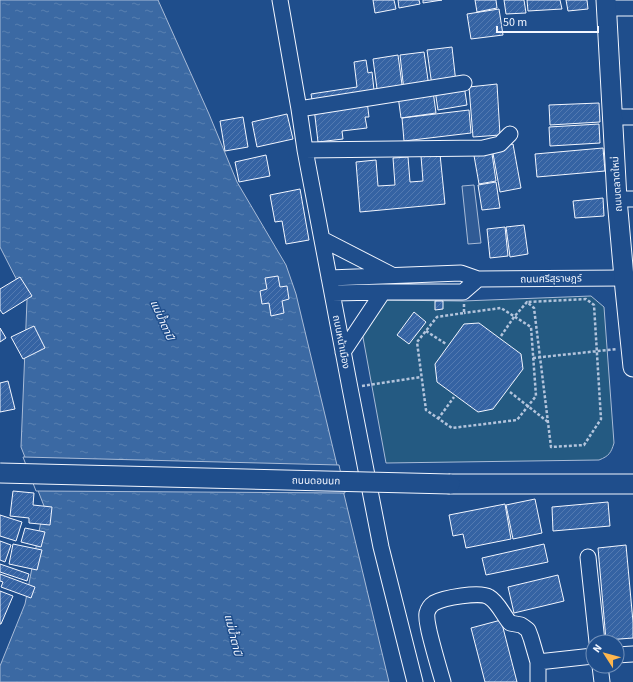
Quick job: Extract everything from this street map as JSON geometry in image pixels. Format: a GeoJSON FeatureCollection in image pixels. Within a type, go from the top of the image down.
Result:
{"type":"FeatureCollection","features":[{"type":"Feature","properties":{"kind":"main road","name":"ถนนตลาดใหม่"},"geometry":{"type":"LineString","coordinates":[[606,4],[613,117],[625,199],[627,285],[633,367]]}},
{"type":"Feature","properties":{"kind":"main road","name":"ถนนดอนนก"},"geometry":{"type":"LineString","coordinates":[[0,473],[450,484],[633,484]]}},
{"type":"Feature","properties":{"kind":"street","name":"ถนนหน้าเมือง"},"geometry":{"type":"LineString","coordinates":[[280,0],[305,150],[381,546],[415,682]]}},
{"type":"Feature","properties":{"kind":"street"},"geometry":{"type":"LineString","coordinates":[[606,4],[633,8]]}},
{"type":"Feature","properties":{"kind":"street"},"geometry":{"type":"LineString","coordinates":[[299,109],[464,83]]}},
{"type":"Feature","properties":{"kind":"street"},"geometry":{"type":"LineString","coordinates":[[613,117],[633,117]]}},
{"type":"Feature","properties":{"kind":"street"},"geometry":{"type":"LineString","coordinates":[[305,150],[483,148],[500,144],[510,134]]}},
{"type":"Feature","properties":{"kind":"street"},"geometry":{"type":"LineString","coordinates":[[322,238],[393,276]]}},
{"type":"Feature","properties":{"kind":"street","name":"ถนนศรีสุราษฎร์"},"geometry":{"type":"LineString","coordinates":[[331,285],[393,276],[461,273],[478,280],[627,285]]}},
{"type":"Feature","properties":{"kind":"street"},"geometry":{"type":"LineString","coordinates":[[331,285],[383,292],[463,292],[478,280]]}},
{"type":"Feature","properties":{"kind":"street"},"geometry":{"type":"LineString","coordinates":[[343,352],[383,292]]}},
{"type":"Feature","properties":{"kind":"street"},"geometry":{"type":"LineString","coordinates":[[588,557],[596,634]]}},
{"type":"Feature","properties":{"kind":"street"},"geometry":{"type":"LineString","coordinates":[[443,682],[434,651],[427,613],[430,606],[435,602],[476,594],[487,596],[493,600],[510,623],[521,625],[528,630],[532,638],[538,662],[538,682]]}},
{"type":"Feature","properties":{"kind":"street"},"geometry":{"type":"LineString","coordinates":[[404,638],[430,632]]}},
{"type":"Feature","properties":{"kind":"street"},"geometry":{"type":"LineString","coordinates":[[538,662],[585,657]]}},
{"type":"Feature","properties":{"kind":"path"},"geometry":{"type":"LineString","coordinates":[[463,292],[464,313]]}},
{"type":"Feature","properties":{"kind":"path"},"geometry":{"type":"LineString","coordinates":[[501,336],[514,317],[527,302],[586,299],[594,305],[601,419],[584,445],[551,447],[534,308],[527,302]]}},
{"type":"Feature","properties":{"kind":"path"},"geometry":{"type":"LineString","coordinates":[[501,308],[514,317],[530,327],[536,396],[517,420],[452,428],[426,410],[417,342],[437,317],[501,308]]}},
{"type":"Feature","properties":{"kind":"path"},"geometry":{"type":"LineString","coordinates":[[426,331],[446,344]]}},
{"type":"Feature","properties":{"kind":"path"},"geometry":{"type":"LineString","coordinates":[[533,358],[631,347]]}},
{"type":"Feature","properties":{"kind":"path"},"geometry":{"type":"LineString","coordinates":[[350,388],[421,377]]}},
{"type":"Feature","properties":{"kind":"path"},"geometry":{"type":"LineString","coordinates":[[510,392],[549,422]]}},
{"type":"Feature","properties":{"kind":"path"},"geometry":{"type":"LineString","coordinates":[[438,418],[454,397]]}},
{"type":"Feature","properties":{"kind":"shaded area"},"geometry":{"type":"Polygon","coordinates":[[[474,185],[481,243],[468,244],[462,186],[474,185]]]}},
{"type":"Feature","properties":{"kind":"shaded area"},"geometry":{"type":"Polygon","coordinates":[[[591,296],[604,307],[614,443],[611,452],[607,456],[599,460],[386,463],[362,332],[383,300],[463,301],[591,296]]]}},
{"type":"Feature","properties":{"kind":"water","name":"แม่น้ำตาปี"},"geometry":{"type":"Polygon","coordinates":[[[0,0],[158,0],[209,114],[237,182],[286,265],[296,294],[389,682],[0,682],[0,666],[25,604],[44,506],[21,447],[27,300],[0,247],[0,0]]]}},
{"type":"Feature","properties":{"kind":"pier"},"geometry":{"type":"Polygon","coordinates":[[[23,457],[339,465],[345,493],[36,491],[23,457]]]}},
{"type":"Feature","properties":{"kind":"building"},"geometry":{"type":"Polygon","coordinates":[[[373,0],[394,0],[396,9],[375,13],[373,0]]]}},
{"type":"Feature","properties":{"kind":"building"},"geometry":{"type":"Polygon","coordinates":[[[398,0],[419,0],[420,4],[399,8],[398,0]]]}},
{"type":"Feature","properties":{"kind":"building"},"geometry":{"type":"Polygon","coordinates":[[[423,0],[442,0],[423,3],[423,0]]]}},
{"type":"Feature","properties":{"kind":"building"},"geometry":{"type":"Polygon","coordinates":[[[475,0],[496,0],[497,8],[477,12],[475,0]]]}},
{"type":"Feature","properties":{"kind":"building"},"geometry":{"type":"Polygon","coordinates":[[[504,0],[524,0],[526,13],[506,14],[504,0]]]}},
{"type":"Feature","properties":{"kind":"building"},"geometry":{"type":"Polygon","coordinates":[[[527,0],[560,0],[562,9],[528,11],[527,0]]]}},
{"type":"Feature","properties":{"kind":"building"},"geometry":{"type":"Polygon","coordinates":[[[566,0],[587,0],[588,9],[568,11],[566,0]]]}},
{"type":"Feature","properties":{"kind":"building"},"geometry":{"type":"Polygon","coordinates":[[[499,9],[503,35],[471,39],[467,14],[499,9]]]}},
{"type":"Feature","properties":{"kind":"building"},"geometry":{"type":"Polygon","coordinates":[[[452,47],[456,83],[432,86],[427,50],[452,47]]]}},
{"type":"Feature","properties":{"kind":"building"},"geometry":{"type":"Polygon","coordinates":[[[424,52],[429,87],[404,91],[400,55],[424,52]]]}},
{"type":"Feature","properties":{"kind":"building"},"geometry":{"type":"Polygon","coordinates":[[[398,55],[403,92],[378,96],[373,59],[398,55]]]}},
{"type":"Feature","properties":{"kind":"building"},"geometry":{"type":"Polygon","coordinates":[[[366,60],[368,73],[372,72],[374,90],[313,105],[311,94],[357,87],[354,62],[366,60]]]}},
{"type":"Feature","properties":{"kind":"building"},"geometry":{"type":"Polygon","coordinates":[[[497,84],[500,135],[473,137],[469,87],[497,84]]]}},
{"type":"Feature","properties":{"kind":"building"},"geometry":{"type":"Polygon","coordinates":[[[464,85],[467,105],[438,110],[435,90],[464,85]]]}},
{"type":"Feature","properties":{"kind":"building"},"geometry":{"type":"Polygon","coordinates":[[[433,91],[436,113],[401,118],[398,96],[433,91]]]}},
{"type":"Feature","properties":{"kind":"building"},"geometry":{"type":"Polygon","coordinates":[[[367,101],[369,117],[365,117],[367,128],[342,131],[343,139],[318,142],[314,108],[367,101]]]}},
{"type":"Feature","properties":{"kind":"building"},"geometry":{"type":"Polygon","coordinates":[[[599,103],[600,122],[550,125],[549,105],[599,103]]]}},
{"type":"Feature","properties":{"kind":"building"},"geometry":{"type":"Polygon","coordinates":[[[469,110],[471,133],[404,141],[402,118],[469,110]]]}},
{"type":"Feature","properties":{"kind":"building"},"geometry":{"type":"Polygon","coordinates":[[[287,114],[293,139],[257,147],[252,122],[287,114]]]}},
{"type":"Feature","properties":{"kind":"building"},"geometry":{"type":"Polygon","coordinates":[[[243,117],[248,147],[225,151],[220,121],[243,117]]]}},
{"type":"Feature","properties":{"kind":"building"},"geometry":{"type":"Polygon","coordinates":[[[599,124],[600,143],[550,146],[549,127],[599,124]]]}},
{"type":"Feature","properties":{"kind":"building"},"geometry":{"type":"Polygon","coordinates":[[[513,144],[521,188],[500,192],[492,148],[513,144]]]}},
{"type":"Feature","properties":{"kind":"building"},"geometry":{"type":"Polygon","coordinates":[[[491,147],[496,181],[479,184],[473,150],[491,147]]]}},
{"type":"Feature","properties":{"kind":"building"},"geometry":{"type":"Polygon","coordinates":[[[603,148],[605,171],[537,177],[535,154],[603,148]]]}},
{"type":"Feature","properties":{"kind":"building"},"geometry":{"type":"Polygon","coordinates":[[[440,154],[445,204],[360,212],[356,162],[376,160],[378,186],[395,185],[393,158],[408,157],[410,182],[423,181],[421,156],[440,154]]]}},
{"type":"Feature","properties":{"kind":"building"},"geometry":{"type":"Polygon","coordinates":[[[266,155],[270,176],[239,182],[235,162],[266,155]]]}},
{"type":"Feature","properties":{"kind":"building"},"geometry":{"type":"Polygon","coordinates":[[[496,182],[500,208],[482,210],[478,185],[496,182]]]}},
{"type":"Feature","properties":{"kind":"building"},"geometry":{"type":"Polygon","coordinates":[[[300,189],[309,240],[286,244],[282,221],[275,222],[270,195],[300,189]]]}},
{"type":"Feature","properties":{"kind":"building"},"geometry":{"type":"Polygon","coordinates":[[[603,198],[604,216],[575,218],[573,201],[603,198]]]}},
{"type":"Feature","properties":{"kind":"building"},"geometry":{"type":"Polygon","coordinates":[[[524,225],[528,254],[510,257],[506,227],[524,225]]]}},
{"type":"Feature","properties":{"kind":"building"},"geometry":{"type":"Polygon","coordinates":[[[505,227],[508,256],[490,258],[487,229],[505,227]]]}},
{"type":"Feature","properties":{"kind":"building"},"geometry":{"type":"Polygon","coordinates":[[[278,276],[280,287],[287,286],[289,299],[282,301],[284,313],[271,316],[269,303],[262,304],[260,291],[267,289],[265,278],[278,276]]]}},
{"type":"Feature","properties":{"kind":"building"},"geometry":{"type":"Polygon","coordinates":[[[20,277],[32,296],[3,314],[0,310],[0,289],[20,277]]]}},
{"type":"Feature","properties":{"kind":"building"},"geometry":{"type":"Polygon","coordinates":[[[435,301],[443,301],[443,309],[435,310],[435,301]]]}},
{"type":"Feature","properties":{"kind":"building"},"geometry":{"type":"Polygon","coordinates":[[[414,312],[426,322],[409,344],[397,335],[414,312]]]}},
{"type":"Feature","properties":{"kind":"building"},"geometry":{"type":"Polygon","coordinates":[[[479,323],[521,354],[523,369],[493,409],[478,412],[437,382],[435,364],[464,324],[479,323]]]}},
{"type":"Feature","properties":{"kind":"building"},"geometry":{"type":"Polygon","coordinates":[[[34,326],[45,348],[23,359],[11,337],[34,326]]]}},
{"type":"Feature","properties":{"kind":"building"},"geometry":{"type":"Polygon","coordinates":[[[0,328],[6,338],[0,342],[0,328]]]}},
{"type":"Feature","properties":{"kind":"building"},"geometry":{"type":"Polygon","coordinates":[[[8,381],[15,409],[0,412],[0,383],[8,381]]]}},
{"type":"Feature","properties":{"kind":"building"},"geometry":{"type":"Polygon","coordinates":[[[13,491],[34,493],[33,505],[52,507],[50,525],[29,523],[29,518],[10,516],[13,491]]]}},
{"type":"Feature","properties":{"kind":"building"},"geometry":{"type":"Polygon","coordinates":[[[535,499],[542,533],[513,539],[506,505],[535,499]]]}},
{"type":"Feature","properties":{"kind":"building"},"geometry":{"type":"Polygon","coordinates":[[[608,502],[610,526],[553,531],[552,507],[608,502]]]}},
{"type":"Feature","properties":{"kind":"building"},"geometry":{"type":"Polygon","coordinates":[[[505,504],[511,539],[466,548],[463,534],[453,536],[449,515],[505,504]]]}},
{"type":"Feature","properties":{"kind":"building"},"geometry":{"type":"Polygon","coordinates":[[[0,515],[22,522],[16,541],[0,536],[0,515]]]}},
{"type":"Feature","properties":{"kind":"building"},"geometry":{"type":"Polygon","coordinates":[[[25,528],[45,532],[41,547],[21,542],[25,528]]]}},
{"type":"Feature","properties":{"kind":"building"},"geometry":{"type":"Polygon","coordinates":[[[0,541],[11,545],[5,562],[0,560],[0,541]]]}},
{"type":"Feature","properties":{"kind":"building"},"geometry":{"type":"Polygon","coordinates":[[[13,544],[42,550],[37,570],[9,564],[13,544]]]}},
{"type":"Feature","properties":{"kind":"building"},"geometry":{"type":"Polygon","coordinates":[[[544,544],[548,562],[486,575],[482,558],[544,544]]]}},
{"type":"Feature","properties":{"kind":"building"},"geometry":{"type":"Polygon","coordinates":[[[626,545],[633,622],[633,638],[625,639],[625,634],[605,634],[598,548],[626,545]]]}},
{"type":"Feature","properties":{"kind":"building"},"geometry":{"type":"Polygon","coordinates":[[[0,564],[29,574],[27,581],[0,572],[0,564]]]}},
{"type":"Feature","properties":{"kind":"building"},"geometry":{"type":"Polygon","coordinates":[[[0,574],[35,587],[31,598],[1,587],[3,582],[0,581],[0,574]]]}},
{"type":"Feature","properties":{"kind":"building"},"geometry":{"type":"Polygon","coordinates":[[[558,575],[564,601],[514,613],[508,587],[558,575]]]}},
{"type":"Feature","properties":{"kind":"building"},"geometry":{"type":"Polygon","coordinates":[[[0,591],[13,596],[1,624],[0,624],[0,591]]]}},
{"type":"Feature","properties":{"kind":"building"},"geometry":{"type":"Polygon","coordinates":[[[501,620],[517,682],[485,682],[471,628],[501,620]]]}}]}
